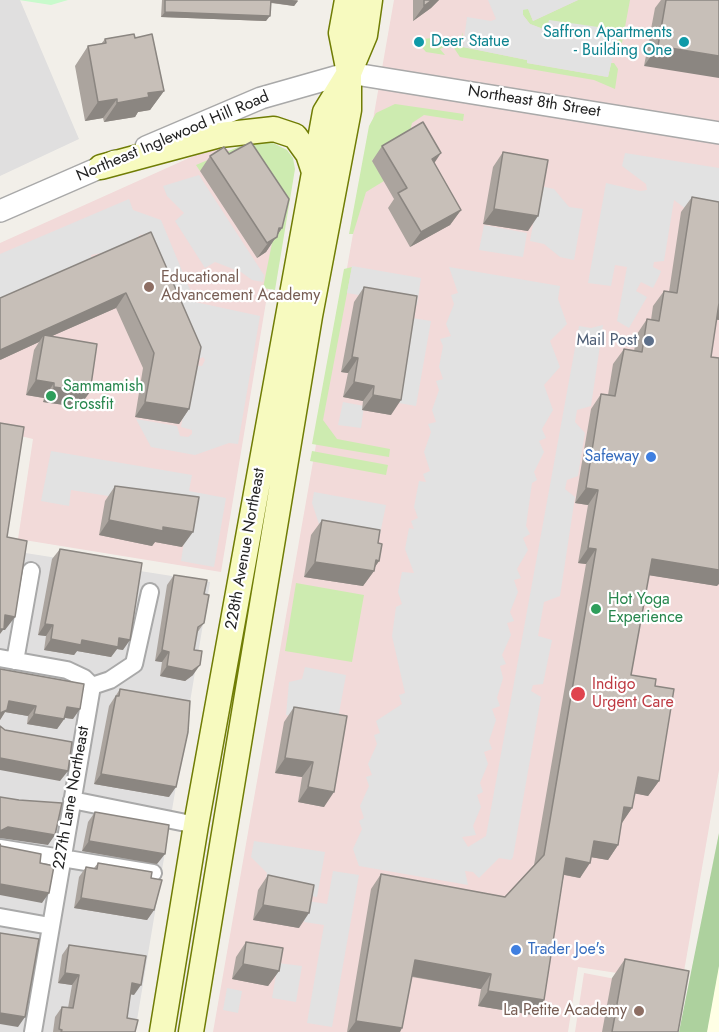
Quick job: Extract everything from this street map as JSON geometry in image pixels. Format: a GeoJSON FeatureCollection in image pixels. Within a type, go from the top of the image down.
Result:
{"type":"FeatureCollection","features":[{"type":"Feature","properties":{"kind":"main road","name":"228th Avenue Northeast"},"geometry":{"type":"LineString","coordinates":[[162,1032],[195,825],[213,732],[273,468],[349,110],[349,73],[341,33],[347,0]]}},
{"type":"Feature","properties":{"kind":"main road","name":"228th Avenue Northeast"},"geometry":{"type":"LineString","coordinates":[[191,1032],[271,551],[273,468],[278,444],[285,373],[281,348],[325,112],[349,73],[365,35],[370,0]]}},
{"type":"Feature","properties":{"kind":"main road"},"geometry":{"type":"LineString","coordinates":[[101,167],[220,135],[274,129],[295,136],[308,154],[315,175]]}},
{"type":"Feature","properties":{"kind":"main road"},"geometry":{"type":"LineString","coordinates":[[213,732],[216,777],[211,807],[213,816],[225,824]]}},
{"type":"Feature","properties":{"kind":"street","name":"Northeast 8th Street"},"geometry":{"type":"LineString","coordinates":[[349,73],[719,133]]}},
{"type":"Feature","properties":{"kind":"street","name":"Northeast Inglewood Hill Road"},"geometry":{"type":"LineString","coordinates":[[0,211],[261,98],[349,73]]}},
{"type":"Feature","properties":{"kind":"street"},"geometry":{"type":"LineString","coordinates":[[31,571],[8,659],[67,670],[84,678],[92,686],[110,680],[134,664],[150,592]]}},
{"type":"Feature","properties":{"kind":"street","name":"227th Lane Northeast"},"geometry":{"type":"LineString","coordinates":[[33,1032],[72,800],[74,743],[92,686]]}},
{"type":"Feature","properties":{"kind":"street"},"geometry":{"type":"LineString","coordinates":[[72,800],[195,825]]}},
{"type":"Feature","properties":{"kind":"street"},"geometry":{"type":"LineString","coordinates":[[0,848],[153,873]]}},
{"type":"Feature","properties":{"kind":"street"},"geometry":{"type":"LineString","coordinates":[[0,917],[50,926]]}},
{"type":"Feature","properties":{"kind":"shaded area"},"geometry":{"type":"Polygon","coordinates":[[[0,0],[20,0],[79,139],[0,176],[0,0]]]}},
{"type":"Feature","properties":{"kind":"shaded area"},"geometry":{"type":"Polygon","coordinates":[[[394,0],[719,0],[719,770],[682,983],[578,967],[568,1032],[213,1032],[394,0]]]}},
{"type":"Feature","properties":{"kind":"shaded area"},"geometry":{"type":"Polygon","coordinates":[[[488,0],[578,0],[533,21],[528,9],[523,10],[523,15],[530,24],[546,30],[549,20],[619,30],[608,77],[527,63],[527,60],[463,47],[467,17],[491,21],[496,19],[488,0]]]}},
{"type":"Feature","properties":{"kind":"shaded area"},"geometry":{"type":"Polygon","coordinates":[[[218,145],[287,176],[221,572],[18,539],[33,439],[0,431],[0,243],[218,145]]]}},
{"type":"Feature","properties":{"kind":"shaded area"},"geometry":{"type":"Polygon","coordinates":[[[625,153],[719,168],[719,214],[686,209],[674,200],[664,261],[654,262],[653,267],[661,271],[660,274],[653,288],[641,282],[636,291],[647,297],[629,328],[617,321],[627,267],[615,265],[611,286],[588,283],[606,183],[640,191],[647,190],[646,184],[622,166],[625,153]]]}},
{"type":"Feature","properties":{"kind":"shaded area"},"geometry":{"type":"Polygon","coordinates":[[[199,175],[264,275],[263,282],[252,280],[241,272],[215,262],[205,268],[175,221],[184,213],[167,196],[163,186],[199,175]]]}},
{"type":"Feature","properties":{"kind":"shaded area"},"geometry":{"type":"Polygon","coordinates":[[[540,186],[554,189],[569,207],[583,209],[574,260],[560,257],[544,244],[530,241],[540,186]]]}},
{"type":"Feature","properties":{"kind":"shaded area"},"geometry":{"type":"Polygon","coordinates":[[[129,199],[133,210],[161,220],[195,302],[260,316],[238,444],[229,443],[195,455],[151,447],[136,419],[177,426],[180,436],[188,437],[192,434],[192,430],[181,427],[192,365],[202,366],[205,360],[203,357],[193,362],[149,234],[139,235],[137,246],[91,255],[93,267],[0,299],[0,254],[129,199]]]}},
{"type":"Feature","properties":{"kind":"shaded area"},"geometry":{"type":"Polygon","coordinates":[[[484,225],[527,233],[523,257],[479,250],[484,225]]]}},
{"type":"Feature","properties":{"kind":"shaded area"},"geometry":{"type":"Polygon","coordinates":[[[352,266],[421,278],[417,305],[347,293],[352,266]]]}},
{"type":"Feature","properties":{"kind":"shaded area"},"geometry":{"type":"Polygon","coordinates":[[[449,267],[560,286],[558,299],[567,324],[550,341],[560,367],[544,385],[553,410],[542,429],[546,438],[539,441],[544,452],[534,472],[537,480],[532,483],[526,526],[530,534],[523,538],[528,550],[517,569],[521,578],[514,580],[518,592],[510,612],[514,621],[507,623],[511,635],[502,655],[506,664],[500,666],[503,678],[497,698],[500,706],[492,709],[496,720],[489,741],[492,749],[484,752],[488,764],[480,783],[483,792],[477,795],[481,807],[473,826],[476,835],[462,837],[468,847],[486,836],[579,326],[591,328],[603,325],[591,406],[577,410],[575,422],[585,433],[578,476],[567,480],[565,489],[575,497],[560,596],[544,602],[538,636],[552,640],[543,684],[533,685],[531,691],[541,697],[513,857],[511,860],[499,858],[479,878],[473,872],[465,871],[468,885],[359,866],[353,849],[362,829],[359,821],[364,818],[360,806],[369,786],[366,777],[372,775],[368,764],[377,744],[374,735],[380,733],[376,721],[402,704],[399,695],[405,693],[392,636],[396,607],[402,604],[398,592],[402,572],[414,573],[405,549],[409,528],[414,529],[411,521],[418,518],[414,507],[419,481],[426,482],[423,474],[430,471],[424,452],[431,432],[428,424],[436,422],[432,410],[439,390],[436,381],[443,379],[439,367],[443,346],[440,339],[451,336],[446,324],[454,304],[451,295],[458,293],[449,267]]]}},
{"type":"Feature","properties":{"kind":"shaded area"},"geometry":{"type":"Polygon","coordinates":[[[406,317],[431,321],[416,406],[393,402],[406,317]]]}},
{"type":"Feature","properties":{"kind":"shaded area"},"geometry":{"type":"Polygon","coordinates":[[[343,402],[364,406],[361,428],[338,425],[343,402]]]}},
{"type":"Feature","properties":{"kind":"shaded area"},"geometry":{"type":"Polygon","coordinates":[[[51,451],[192,475],[189,491],[226,498],[214,567],[181,561],[189,509],[71,490],[69,506],[41,501],[51,451]]]}},
{"type":"Feature","properties":{"kind":"shaded area"},"geometry":{"type":"Polygon","coordinates":[[[314,492],[386,505],[378,544],[319,524],[312,503],[314,492]]]}},
{"type":"Feature","properties":{"kind":"shaded area"},"geometry":{"type":"Polygon","coordinates":[[[0,549],[210,582],[135,1032],[0,1032],[0,549]]]}},
{"type":"Feature","properties":{"kind":"shaded area"},"geometry":{"type":"Polygon","coordinates":[[[305,667],[346,675],[337,724],[286,715],[289,682],[302,679],[305,667]]]}},
{"type":"Feature","properties":{"kind":"shaded area"},"geometry":{"type":"Polygon","coordinates":[[[254,841],[325,852],[317,897],[264,888],[267,873],[251,857],[254,841]]]}},
{"type":"Feature","properties":{"kind":"shaded area"},"geometry":{"type":"Polygon","coordinates":[[[333,871],[359,875],[332,1027],[307,1023],[324,925],[304,922],[308,901],[327,904],[333,871]]]}},
{"type":"Feature","properties":{"kind":"shaded area"},"geometry":{"type":"Polygon","coordinates":[[[719,906],[719,1032],[698,1032],[719,906]]]}},
{"type":"Feature","properties":{"kind":"shaded area"},"geometry":{"type":"Polygon","coordinates":[[[278,963],[302,966],[296,1002],[272,998],[278,963]]]}},
{"type":"Feature","properties":{"kind":"shaded area","name":"La Petite Academy"},"geometry":{"type":"Polygon","coordinates":[[[584,973],[684,992],[677,1032],[575,1032],[584,973]]]}},
{"type":"Feature","properties":{"kind":"shaded area"},"geometry":{"type":"Polygon","coordinates":[[[227,988],[242,991],[238,1013],[223,1010],[227,988]]]}},
{"type":"Feature","properties":{"kind":"green space"},"geometry":{"type":"Polygon","coordinates":[[[19,0],[68,0],[51,5],[19,0]]]}},
{"type":"Feature","properties":{"kind":"green space"},"geometry":{"type":"Polygon","coordinates":[[[578,0],[630,0],[622,43],[618,43],[619,30],[546,30],[530,24],[523,15],[523,9],[528,8],[533,21],[578,0]]]}},
{"type":"Feature","properties":{"kind":"green space"},"geometry":{"type":"Polygon","coordinates":[[[463,32],[463,47],[527,60],[527,63],[608,77],[611,63],[614,63],[618,69],[615,89],[594,80],[460,57],[452,45],[457,40],[460,43],[463,32]]]}},
{"type":"Feature","properties":{"kind":"green space"},"geometry":{"type":"Polygon","coordinates":[[[432,38],[436,43],[440,41],[444,47],[440,49],[445,55],[426,52],[420,45],[423,39],[432,38]]]}},
{"type":"Feature","properties":{"kind":"green space"},"geometry":{"type":"Polygon","coordinates":[[[395,104],[464,114],[463,121],[424,115],[412,123],[410,131],[372,160],[384,181],[366,192],[353,234],[349,234],[369,126],[376,113],[395,104]]]}},
{"type":"Feature","properties":{"kind":"green space"},"geometry":{"type":"Polygon","coordinates":[[[269,141],[287,150],[293,158],[295,169],[275,290],[263,288],[272,243],[214,162],[200,171],[196,165],[238,147],[269,141]]]}},
{"type":"Feature","properties":{"kind":"green space"},"geometry":{"type":"Polygon","coordinates":[[[352,267],[323,420],[337,439],[390,449],[389,457],[312,444],[344,269],[352,267]]]}},
{"type":"Feature","properties":{"kind":"green space"},"geometry":{"type":"Polygon","coordinates":[[[312,451],[388,465],[386,475],[310,461],[312,451]]]}},
{"type":"Feature","properties":{"kind":"green space"},"geometry":{"type":"Polygon","coordinates":[[[296,583],[364,595],[352,662],[285,651],[296,583]]]}},
{"type":"Feature","properties":{"kind":"green space"},"geometry":{"type":"Polygon","coordinates":[[[719,833],[719,966],[707,1032],[679,1032],[719,833]]]}},
{"type":"Feature","properties":{"kind":"building"},"geometry":{"type":"Polygon","coordinates":[[[165,0],[271,0],[270,16],[165,12],[165,0]]]}},
{"type":"Feature","properties":{"kind":"building"},"geometry":{"type":"Polygon","coordinates":[[[424,0],[432,0],[424,6],[424,0]]]}},
{"type":"Feature","properties":{"kind":"building"},"geometry":{"type":"Polygon","coordinates":[[[666,0],[719,0],[719,56],[658,46],[666,0]]]}},
{"type":"Feature","properties":{"kind":"building"},"geometry":{"type":"Polygon","coordinates":[[[134,34],[135,38],[152,34],[164,91],[148,93],[149,97],[117,103],[117,99],[98,102],[88,46],[106,43],[105,39],[134,34]]]}},
{"type":"Feature","properties":{"kind":"building"},"geometry":{"type":"Polygon","coordinates":[[[423,122],[441,153],[432,159],[461,210],[421,232],[398,193],[407,188],[382,146],[423,122]]]}},
{"type":"Feature","properties":{"kind":"building"},"geometry":{"type":"Polygon","coordinates":[[[251,142],[289,199],[282,228],[279,228],[277,237],[267,243],[210,156],[224,147],[229,154],[251,142]]]}},
{"type":"Feature","properties":{"kind":"building"},"geometry":{"type":"Polygon","coordinates":[[[503,152],[548,160],[538,216],[494,209],[503,152]]]}},
{"type":"Feature","properties":{"kind":"building"},"geometry":{"type":"Polygon","coordinates":[[[692,197],[719,202],[719,303],[711,357],[719,358],[719,570],[652,559],[631,675],[656,679],[655,686],[674,689],[659,781],[638,777],[632,808],[624,807],[618,845],[594,841],[590,863],[566,858],[544,1000],[488,991],[491,974],[415,960],[402,1028],[356,1021],[381,874],[505,897],[544,855],[596,549],[588,548],[598,490],[586,488],[601,394],[615,396],[624,349],[642,352],[647,319],[659,321],[664,291],[677,293],[692,197]]]}},
{"type":"Feature","properties":{"kind":"building"},"geometry":{"type":"Polygon","coordinates":[[[151,232],[201,347],[189,409],[145,402],[154,353],[126,293],[0,350],[0,298],[151,232]]]}},
{"type":"Feature","properties":{"kind":"building"},"geometry":{"type":"Polygon","coordinates":[[[364,287],[417,296],[401,400],[373,395],[374,386],[354,382],[358,358],[352,357],[364,287]]]}},
{"type":"Feature","properties":{"kind":"building"},"geometry":{"type":"Polygon","coordinates":[[[44,335],[97,344],[90,392],[54,387],[54,383],[36,380],[44,335]]]}},
{"type":"Feature","properties":{"kind":"building"},"geometry":{"type":"Polygon","coordinates":[[[0,423],[24,427],[7,537],[27,541],[15,617],[5,615],[4,629],[0,629],[0,423]]]}},
{"type":"Feature","properties":{"kind":"building"},"geometry":{"type":"Polygon","coordinates":[[[115,486],[199,497],[193,532],[163,527],[163,531],[109,520],[115,486]]]}},
{"type":"Feature","properties":{"kind":"building"},"geometry":{"type":"Polygon","coordinates":[[[322,520],[380,530],[378,543],[382,544],[379,561],[376,560],[374,571],[315,562],[322,520]]]}},
{"type":"Feature","properties":{"kind":"building"},"geometry":{"type":"Polygon","coordinates":[[[60,549],[142,563],[130,640],[119,638],[118,647],[82,640],[81,645],[51,639],[53,625],[45,624],[60,549]]]}},
{"type":"Feature","properties":{"kind":"building"},"geometry":{"type":"Polygon","coordinates":[[[174,575],[207,580],[204,594],[209,595],[204,623],[198,627],[194,650],[202,651],[200,665],[192,671],[167,666],[169,652],[162,650],[174,575]]]}},
{"type":"Feature","properties":{"kind":"building"},"geometry":{"type":"Polygon","coordinates":[[[0,669],[84,684],[80,709],[67,707],[64,719],[34,714],[36,706],[9,701],[7,710],[0,713],[0,669]]]}},
{"type":"Feature","properties":{"kind":"building"},"geometry":{"type":"Polygon","coordinates":[[[120,689],[190,701],[188,732],[176,787],[101,774],[116,696],[119,696],[120,689]]]}},
{"type":"Feature","properties":{"kind":"building"},"geometry":{"type":"Polygon","coordinates":[[[294,707],[347,716],[334,792],[308,787],[313,762],[285,758],[294,707]]]}},
{"type":"Feature","properties":{"kind":"building"},"geometry":{"type":"Polygon","coordinates":[[[0,726],[5,730],[72,742],[68,771],[0,758],[0,726]]]}},
{"type":"Feature","properties":{"kind":"building"},"geometry":{"type":"Polygon","coordinates":[[[0,797],[62,803],[55,835],[8,827],[0,831],[0,797]]]}},
{"type":"Feature","properties":{"kind":"building"},"geometry":{"type":"Polygon","coordinates":[[[95,812],[169,825],[165,854],[89,841],[95,812]]]}},
{"type":"Feature","properties":{"kind":"building"},"geometry":{"type":"Polygon","coordinates":[[[0,844],[41,854],[40,863],[54,866],[49,893],[0,884],[0,844]]]}},
{"type":"Feature","properties":{"kind":"building"},"geometry":{"type":"Polygon","coordinates":[[[98,863],[152,872],[151,878],[162,880],[154,910],[81,898],[86,867],[97,869],[98,863]]]}},
{"type":"Feature","properties":{"kind":"building"},"geometry":{"type":"Polygon","coordinates":[[[268,875],[314,885],[309,913],[263,905],[268,875]]]}},
{"type":"Feature","properties":{"kind":"building"},"geometry":{"type":"Polygon","coordinates":[[[0,933],[39,939],[25,1017],[0,1013],[0,933]]]}},
{"type":"Feature","properties":{"kind":"building"},"geometry":{"type":"Polygon","coordinates":[[[246,942],[283,948],[279,971],[243,964],[246,942]]]}},
{"type":"Feature","properties":{"kind":"building"},"geometry":{"type":"Polygon","coordinates":[[[69,945],[146,956],[141,985],[132,983],[127,1018],[138,1020],[135,1032],[61,1032],[62,1030],[59,1029],[62,1007],[73,1008],[79,975],[65,973],[69,945]]]}},
{"type":"Feature","properties":{"kind":"building"},"geometry":{"type":"Polygon","coordinates":[[[625,959],[689,971],[678,1032],[612,1032],[625,959]]]}},
{"type":"Feature","properties":{"kind":"place","name":"Deer Statue"},"geometry":{"type":"Point","coordinates":[419,42]}},
{"type":"Feature","properties":{"kind":"place","name":"Saffron Apartments - Building One"},"geometry":{"type":"Point","coordinates":[684,42]}},
{"type":"Feature","properties":{"kind":"place","name":"Educational Advancement Academy"},"geometry":{"type":"Point","coordinates":[149,287]}},
{"type":"Feature","properties":{"kind":"place","name":"Mail Post"},"geometry":{"type":"Point","coordinates":[649,341]}},
{"type":"Feature","properties":{"kind":"place","name":"Sammamish Crossfit"},"geometry":{"type":"Point","coordinates":[51,396]}},
{"type":"Feature","properties":{"kind":"place","name":"Safeway"},"geometry":{"type":"Point","coordinates":[651,457]}},
{"type":"Feature","properties":{"kind":"place","name":"Hot Yoga Experience"},"geometry":{"type":"Point","coordinates":[596,609]}},
{"type":"Feature","properties":{"kind":"place","name":"Indigo Urgent Care"},"geometry":{"type":"Point","coordinates":[578,694]}},
{"type":"Feature","properties":{"kind":"place","name":"Trader Joe's"},"geometry":{"type":"Point","coordinates":[516,950]}},
{"type":"Feature","properties":{"kind":"place","name":"La Petite Academy"},"geometry":{"type":"Point","coordinates":[639,1011]}}]}
